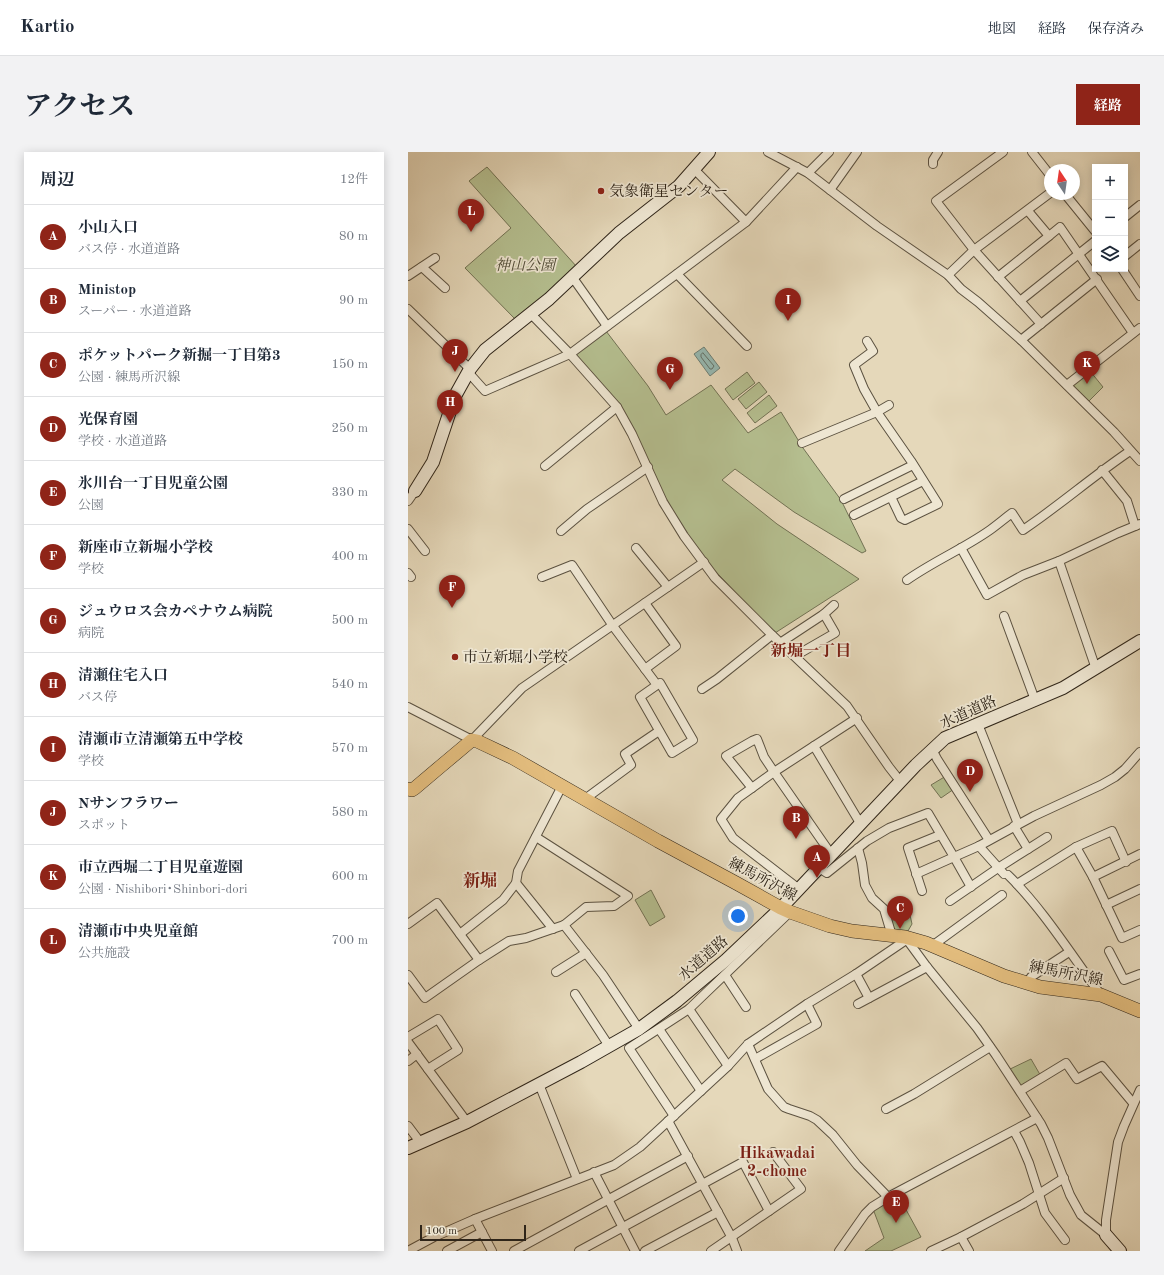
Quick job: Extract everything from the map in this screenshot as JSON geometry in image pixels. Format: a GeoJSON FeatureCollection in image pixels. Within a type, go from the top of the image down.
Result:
{"type":"FeatureCollection","features":[{"type":"Feature","properties":{"kind":"main road","name":"練馬所沢線"},"geometry":{"type":"LineString","coordinates":[[472,740],[513,758],[658,841],[786,910],[830,926],[852,931],[901,937],[932,946],[984,968],[1040,987],[1101,995],[1140,1011]]}},
{"type":"Feature","properties":{"kind":"main road"},"geometry":{"type":"LineString","coordinates":[[409,791],[415,788],[472,740]]}},
{"type":"Feature","properties":{"kind":"street"},"geometry":{"type":"LineString","coordinates":[[411,496],[433,462],[455,396],[469,370],[485,350],[531,314],[573,278],[619,232],[679,186],[709,152]]}},
{"type":"Feature","properties":{"kind":"street"},"geometry":{"type":"LineString","coordinates":[[768,152],[808,173],[878,226],[948,275],[1021,340],[1114,432],[1140,462]]}},
{"type":"Feature","properties":{"kind":"street"},"geometry":{"type":"LineString","coordinates":[[808,173],[830,152]]}},
{"type":"Feature","properties":{"kind":"street"},"geometry":{"type":"LineString","coordinates":[[830,190],[858,152]]}},
{"type":"Feature","properties":{"kind":"street"},"geometry":{"type":"LineString","coordinates":[[933,164],[933,160],[938,152]]}},
{"type":"Feature","properties":{"kind":"street"},"geometry":{"type":"LineString","coordinates":[[1002,152],[936,201],[974,250],[1041,324]]}},
{"type":"Feature","properties":{"kind":"street"},"geometry":{"type":"LineString","coordinates":[[1032,152],[1044,167]]}},
{"type":"Feature","properties":{"kind":"street"},"geometry":{"type":"LineString","coordinates":[[408,309],[469,370],[485,391],[570,354],[746,222],[797,167]]}},
{"type":"Feature","properties":{"kind":"street"},"geometry":{"type":"LineString","coordinates":[[694,168],[746,222]]}},
{"type":"Feature","properties":{"kind":"street"},"geometry":{"type":"LineString","coordinates":[[948,275],[974,250],[1044,199]]}},
{"type":"Feature","properties":{"kind":"street"},"geometry":{"type":"LineString","coordinates":[[1070,200],[1092,226]]}},
{"type":"Feature","properties":{"kind":"street"},"geometry":{"type":"LineString","coordinates":[[1128,215],[1140,205]]}},
{"type":"Feature","properties":{"kind":"street"},"geometry":{"type":"LineString","coordinates":[[1028,211],[1048,236]]}},
{"type":"Feature","properties":{"kind":"street"},"geometry":{"type":"LineString","coordinates":[[998,277],[1060,227],[1133,333]]}},
{"type":"Feature","properties":{"kind":"street"},"geometry":{"type":"LineString","coordinates":[[1020,301],[1092,243]]}},
{"type":"Feature","properties":{"kind":"street"},"geometry":{"type":"LineString","coordinates":[[1128,254],[1140,244]]}},
{"type":"Feature","properties":{"kind":"street"},"geometry":{"type":"LineString","coordinates":[[408,276],[435,258]]}},
{"type":"Feature","properties":{"kind":"street"},"geometry":{"type":"LineString","coordinates":[[422,267],[445,288]]}},
{"type":"Feature","properties":{"kind":"street"},"geometry":{"type":"LineString","coordinates":[[1125,272],[1138,287],[1140,296]]}},
{"type":"Feature","properties":{"kind":"street"},"geometry":{"type":"LineString","coordinates":[[677,274],[747,346]]}},
{"type":"Feature","properties":{"kind":"street"},"geometry":{"type":"LineString","coordinates":[[573,278],[607,326]]}},
{"type":"Feature","properties":{"kind":"street"},"geometry":{"type":"LineString","coordinates":[[1021,340],[1097,279]]}},
{"type":"Feature","properties":{"kind":"street"},"geometry":{"type":"LineString","coordinates":[[531,314],[570,354],[617,407],[648,467],[663,502],[684,536],[715,578],[780,643],[847,706],[857,718],[900,781]]}},
{"type":"Feature","properties":{"kind":"street"},"geometry":{"type":"LineString","coordinates":[[1066,385],[1140,328]]}},
{"type":"Feature","properties":{"kind":"street"},"geometry":{"type":"LineString","coordinates":[[867,341],[873,351],[854,365],[864,389],[877,412],[938,504],[905,520],[901,518],[891,497]]}},
{"type":"Feature","properties":{"kind":"street"},"geometry":{"type":"LineString","coordinates":[[802,443],[877,412],[889,405]]}},
{"type":"Feature","properties":{"kind":"street"},"geometry":{"type":"LineString","coordinates":[[545,466],[617,407]]}},
{"type":"Feature","properties":{"kind":"street"},"geometry":{"type":"LineString","coordinates":[[907,580],[926,566],[962,548],[990,530],[1012,513],[1023,530],[1045,515],[1102,470],[1130,451]]}},
{"type":"Feature","properties":{"kind":"street"},"geometry":{"type":"LineString","coordinates":[[844,499],[913,465]]}},
{"type":"Feature","properties":{"kind":"street"},"geometry":{"type":"LineString","coordinates":[[561,532],[587,509],[648,467]]}},
{"type":"Feature","properties":{"kind":"street"},"geometry":{"type":"LineString","coordinates":[[962,548],[987,595],[1023,575],[1059,561],[1138,525],[1127,501],[1102,470]]}},
{"type":"Feature","properties":{"kind":"street"},"geometry":{"type":"LineString","coordinates":[[854,515],[923,481]]}},
{"type":"Feature","properties":{"kind":"street"},"geometry":{"type":"LineString","coordinates":[[408,529],[425,551]]}},
{"type":"Feature","properties":{"kind":"street"},"geometry":{"type":"LineString","coordinates":[[636,548],[668,587]]}},
{"type":"Feature","properties":{"kind":"street"},"geometry":{"type":"LineString","coordinates":[[1059,561],[1096,669]]}},
{"type":"Feature","properties":{"kind":"street"},"geometry":{"type":"LineString","coordinates":[[408,707],[472,740],[522,688],[704,562]]}},
{"type":"Feature","properties":{"kind":"street"},"geometry":{"type":"LineString","coordinates":[[542,577],[572,565],[613,626],[657,685]]}},
{"type":"Feature","properties":{"kind":"street"},"geometry":{"type":"LineString","coordinates":[[645,603],[676,646],[645,668]]}},
{"type":"Feature","properties":{"kind":"street"},"geometry":{"type":"LineString","coordinates":[[780,643],[824,614],[834,605]]}},
{"type":"Feature","properties":{"kind":"street"},"geometry":{"type":"LineString","coordinates":[[795,656],[835,633],[824,614]]}},
{"type":"Feature","properties":{"kind":"street"},"geometry":{"type":"LineString","coordinates":[[1004,616],[1035,700]]}},
{"type":"Feature","properties":{"kind":"street"},"geometry":{"type":"LineString","coordinates":[[702,689],[772,635]]}},
{"type":"Feature","properties":{"kind":"street","name":"水道道路"},"geometry":{"type":"LineString","coordinates":[[408,1148],[467,1122],[639,1029],[677,1001],[786,910],[799,889],[831,854],[900,781],[945,738],[1063,688],[1140,641]]}},
{"type":"Feature","properties":{"kind":"street"},"geometry":{"type":"LineString","coordinates":[[660,683],[692,740],[672,753],[640,697],[657,685],[660,683]]}},
{"type":"Feature","properties":{"kind":"street"},"geometry":{"type":"LineString","coordinates":[[799,889],[733,838],[721,819],[738,798],[774,772],[857,718]]}},
{"type":"Feature","properties":{"kind":"street"},"geometry":{"type":"LineString","coordinates":[[978,724],[1016,825],[1028,849]]}},
{"type":"Feature","properties":{"kind":"street"},"geometry":{"type":"LineString","coordinates":[[585,799],[631,765],[625,754],[659,730]]}},
{"type":"Feature","properties":{"kind":"street"},"geometry":{"type":"LineString","coordinates":[[752,788],[726,756],[757,739],[764,757],[831,854]]}},
{"type":"Feature","properties":{"kind":"street"},"geometry":{"type":"LineString","coordinates":[[814,746],[860,823]]}},
{"type":"Feature","properties":{"kind":"street"},"geometry":{"type":"LineString","coordinates":[[932,749],[989,840]]}},
{"type":"Feature","properties":{"kind":"street"},"geometry":{"type":"LineString","coordinates":[[916,874],[979,846],[1016,825],[1115,777],[1125,769],[1140,752]]}},
{"type":"Feature","properties":{"kind":"street"},"geometry":{"type":"LineString","coordinates":[[460,934],[503,900],[516,883],[518,872],[562,786]]}},
{"type":"Feature","properties":{"kind":"street"},"geometry":{"type":"LineString","coordinates":[[819,868],[827,873],[867,841],[889,828],[928,813],[971,887]]}},
{"type":"Feature","properties":{"kind":"street"},"geometry":{"type":"LineString","coordinates":[[1017,884],[1076,847],[1112,831],[1126,862]]}},
{"type":"Feature","properties":{"kind":"street"},"geometry":{"type":"LineString","coordinates":[[922,891],[908,848],[940,835]]}},
{"type":"Feature","properties":{"kind":"street"},"geometry":{"type":"LineString","coordinates":[[950,902],[998,868],[1047,837]]}},
{"type":"Feature","properties":{"kind":"street"},"geometry":{"type":"LineString","coordinates":[[408,975],[425,998],[509,941],[526,938],[564,925],[586,907],[614,906],[628,896],[536,838]]}},
{"type":"Feature","properties":{"kind":"street"},"geometry":{"type":"LineString","coordinates":[[979,846],[998,868],[1017,884],[1049,924],[1101,995]]}},
{"type":"Feature","properties":{"kind":"street"},"geometry":{"type":"LineString","coordinates":[[1076,847],[1093,877],[1122,938],[1140,930]]}},
{"type":"Feature","properties":{"kind":"street"},"geometry":{"type":"LineString","coordinates":[[858,848],[865,885],[872,898],[884,909],[901,937],[977,1028],[1020,1091],[1048,1138],[1070,1195],[1081,1215],[1106,1235],[1120,1251]]}},
{"type":"Feature","properties":{"kind":"street"},"geometry":{"type":"LineString","coordinates":[[1093,877],[1140,854]]}},
{"type":"Feature","properties":{"kind":"street"},"geometry":{"type":"LineString","coordinates":[[516,883],[553,929]]}},
{"type":"Feature","properties":{"kind":"street"},"geometry":{"type":"LineString","coordinates":[[1106,905],[1140,889]]}},
{"type":"Feature","properties":{"kind":"street"},"geometry":{"type":"LineString","coordinates":[[932,946],[1002,895]]}},
{"type":"Feature","properties":{"kind":"street"},"geometry":{"type":"LineString","coordinates":[[408,924],[437,903],[479,960]]}},
{"type":"Feature","properties":{"kind":"street"},"geometry":{"type":"LineString","coordinates":[[737,1251],[732,1238],[688,1156],[671,1118],[629,1048],[689,1009],[725,975],[786,910]]}},
{"type":"Feature","properties":{"kind":"street"},"geometry":{"type":"LineString","coordinates":[[564,925],[603,974],[639,1029]]}},
{"type":"Feature","properties":{"kind":"street"},"geometry":{"type":"LineString","coordinates":[[408,1251],[434,1237],[475,1219],[614,1165],[640,1147],[702,1091],[748,1044],[807,1004],[856,974],[901,937]]}},
{"type":"Feature","properties":{"kind":"street"},"geometry":{"type":"LineString","coordinates":[[1109,951],[1124,980],[1140,974]]}},
{"type":"Feature","properties":{"kind":"street"},"geometry":{"type":"LineString","coordinates":[[1028,983],[1031,977],[1069,952]]}},
{"type":"Feature","properties":{"kind":"street"},"geometry":{"type":"LineString","coordinates":[[556,972],[586,953]]}},
{"type":"Feature","properties":{"kind":"street"},"geometry":{"type":"LineString","coordinates":[[858,1004],[927,967]]}},
{"type":"Feature","properties":{"kind":"street"},"geometry":{"type":"LineString","coordinates":[[856,974],[869,998]]}},
{"type":"Feature","properties":{"kind":"street"},"geometry":{"type":"LineString","coordinates":[[725,975],[746,1007]]}},
{"type":"Feature","properties":{"kind":"street"},"geometry":{"type":"LineString","coordinates":[[575,994],[609,1046]]}},
{"type":"Feature","properties":{"kind":"street"},"geometry":{"type":"LineString","coordinates":[[755,1059],[817,1024],[807,1004]]}},
{"type":"Feature","properties":{"kind":"street"},"geometry":{"type":"LineString","coordinates":[[689,1009],[728,1066]]}},
{"type":"Feature","properties":{"kind":"street"},"geometry":{"type":"LineString","coordinates":[[408,1038],[438,1019],[458,1050],[428,1069]]}},
{"type":"Feature","properties":{"kind":"street"},"geometry":{"type":"LineString","coordinates":[[659,1028],[702,1091]]}},
{"type":"Feature","properties":{"kind":"street"},"geometry":{"type":"LineString","coordinates":[[408,1042],[467,1122]]}},
{"type":"Feature","properties":{"kind":"street"},"geometry":{"type":"LineString","coordinates":[[748,1044],[768,1089],[784,1107],[817,1120],[833,1135],[857,1164],[888,1197]]}},
{"type":"Feature","properties":{"kind":"street"},"geometry":{"type":"LineString","coordinates":[[886,1109],[914,1094],[990,1047]]}},
{"type":"Feature","properties":{"kind":"street"},"geometry":{"type":"LineString","coordinates":[[408,1061],[417,1054]]}},
{"type":"Feature","properties":{"kind":"street"},"geometry":{"type":"LineString","coordinates":[[1020,1091],[1066,1063],[1077,1080],[1102,1066],[1133,1103]]}},
{"type":"Feature","properties":{"kind":"street"},"geometry":{"type":"LineString","coordinates":[[539,1084],[577,1179]]}},
{"type":"Feature","properties":{"kind":"street"},"geometry":{"type":"LineString","coordinates":[[1106,1235],[1106,1220],[1118,1142],[1133,1103],[1140,1090]]}},
{"type":"Feature","properties":{"kind":"street"},"geometry":{"type":"LineString","coordinates":[[839,1251],[865,1214],[872,1207],[888,1197],[1037,1118]]}},
{"type":"Feature","properties":{"kind":"street"},"geometry":{"type":"LineString","coordinates":[[408,1126],[420,1142]]}},
{"type":"Feature","properties":{"kind":"street"},"geometry":{"type":"LineString","coordinates":[[1014,1131],[1030,1163],[1045,1213],[1065,1240]]}},
{"type":"Feature","properties":{"kind":"street"},"geometry":{"type":"LineString","coordinates":[[711,1251],[802,1189],[773,1152]]}},
{"type":"Feature","properties":{"kind":"street"},"geometry":{"type":"LineString","coordinates":[[514,1251],[688,1156]]}},
{"type":"Feature","properties":{"kind":"street"},"geometry":{"type":"LineString","coordinates":[[579,1251],[743,1162],[769,1211]]}},
{"type":"Feature","properties":{"kind":"street"},"geometry":{"type":"LineString","coordinates":[[594,1172],[635,1251]]}},
{"type":"Feature","properties":{"kind":"street"},"geometry":{"type":"LineString","coordinates":[[931,1251],[1023,1204],[1064,1178]]}},
{"type":"Feature","properties":{"kind":"street"},"geometry":{"type":"LineString","coordinates":[[645,1251],[718,1212]]}},
{"type":"Feature","properties":{"kind":"street"},"geometry":{"type":"LineString","coordinates":[[475,1219],[492,1251]]}},
{"type":"Feature","properties":{"kind":"street"},"geometry":{"type":"LineString","coordinates":[[447,1251],[482,1232]]}},
{"type":"Feature","properties":{"kind":"street"},"geometry":{"type":"LineString","coordinates":[[961,1237],[969,1251]]}},
{"type":"Feature","properties":{"kind":"green space","name":"神山公園"},"geometry":{"type":"Polygon","coordinates":[[[487,167],[577,267],[546,295],[515,319],[465,268],[511,228],[469,181],[487,167]]]}},
{"type":"Feature","properties":{"kind":"green space"},"geometry":{"type":"Polygon","coordinates":[[[606,331],[648,386],[666,415],[711,385],[748,433],[781,412],[803,448],[841,500],[866,551],[862,553],[794,512],[735,469],[722,480],[777,524],[859,579],[775,633],[704,559],[666,502],[633,428],[573,355],[606,331]]]}},
{"type":"Feature","properties":{"kind":"green space"},"geometry":{"type":"Polygon","coordinates":[[[1090,371],[1103,387],[1089,401],[1073,387],[1074,382],[1090,371]]]}},
{"type":"Feature","properties":{"kind":"green space"},"geometry":{"type":"Polygon","coordinates":[[[747,372],[755,383],[733,400],[725,389],[747,372]]]}},
{"type":"Feature","properties":{"kind":"green space"},"geometry":{"type":"Polygon","coordinates":[[[759,382],[767,392],[746,409],[738,399],[759,382]]]}},
{"type":"Feature","properties":{"kind":"green space"},"geometry":{"type":"Polygon","coordinates":[[[769,395],[777,406],[755,423],[747,413],[769,395]]]}},
{"type":"Feature","properties":{"kind":"green space"},"geometry":{"type":"Polygon","coordinates":[[[946,776],[954,789],[941,798],[931,785],[946,776]]]}},
{"type":"Feature","properties":{"kind":"green space"},"geometry":{"type":"Polygon","coordinates":[[[651,890],[665,917],[650,926],[635,900],[651,890]]]}},
{"type":"Feature","properties":{"kind":"green space"},"geometry":{"type":"Polygon","coordinates":[[[910,915],[912,924],[905,936],[893,935],[889,921],[910,915]]]}},
{"type":"Feature","properties":{"kind":"green space"},"geometry":{"type":"Polygon","coordinates":[[[1031,1059],[1042,1078],[1018,1090],[1006,1071],[1031,1059]]]}},
{"type":"Feature","properties":{"kind":"green space"},"geometry":{"type":"Polygon","coordinates":[[[898,1195],[921,1237],[891,1251],[865,1251],[884,1238],[873,1209],[898,1195]]]}},
{"type":"Feature","properties":{"kind":"water"},"geometry":{"type":"Polygon","coordinates":[[[704,347],[720,368],[710,376],[694,354],[704,347]]]}},
{"type":"Feature","properties":{"kind":"place","name":"気象衛星センター"},"geometry":{"type":"Point","coordinates":[601,191]}},
{"type":"Feature","properties":{"kind":"place","name":"清瀬市中央児童館"},"geometry":{"type":"Point","coordinates":[471,232]}},
{"type":"Feature","properties":{"kind":"place","name":"清瀬市立清瀬第五中学校"},"geometry":{"type":"Point","coordinates":[788,321]}},
{"type":"Feature","properties":{"kind":"place","name":"Nサンフラワー"},"geometry":{"type":"Point","coordinates":[455,372]}},
{"type":"Feature","properties":{"kind":"place","name":"市立西堀二丁目児童遊園"},"geometry":{"type":"Point","coordinates":[1087,384]}},
{"type":"Feature","properties":{"kind":"place","name":"ジュウロス会カペナウム病院"},"geometry":{"type":"Point","coordinates":[670,390]}},
{"type":"Feature","properties":{"kind":"place","name":"清瀬住宅入口"},"geometry":{"type":"Point","coordinates":[450,423]}},
{"type":"Feature","properties":{"kind":"place","name":"新座市立新堀小学校"},"geometry":{"type":"Point","coordinates":[452,608]}},
{"type":"Feature","properties":{"kind":"place","name":"市立新堀小学校"},"geometry":{"type":"Point","coordinates":[455,657]}},
{"type":"Feature","properties":{"kind":"place","name":"光保育園"},"geometry":{"type":"Point","coordinates":[970,792]}},
{"type":"Feature","properties":{"kind":"place","name":"Ministop"},"geometry":{"type":"Point","coordinates":[796,839]}},
{"type":"Feature","properties":{"kind":"place","name":"小山入口"},"geometry":{"type":"Point","coordinates":[817,878]}},
{"type":"Feature","properties":{"kind":"place","name":"ポケットパーク新掘一丁目第3"},"geometry":{"type":"Point","coordinates":[900,929]}},
{"type":"Feature","properties":{"kind":"place","name":"氷川台一丁目児童公園"},"geometry":{"type":"Point","coordinates":[896,1223]}},
{"type":"Feature","properties":{"kind":"district","name":"新堀一丁目"},"geometry":{"type":"Point","coordinates":[811,650]}},
{"type":"Feature","properties":{"kind":"district","name":"新堀"},"geometry":{"type":"Point","coordinates":[480,880]}},
{"type":"Feature","properties":{"kind":"district","name":"Hikawadai 2-chome"},"geometry":{"type":"Point","coordinates":[777,1161]}}]}
